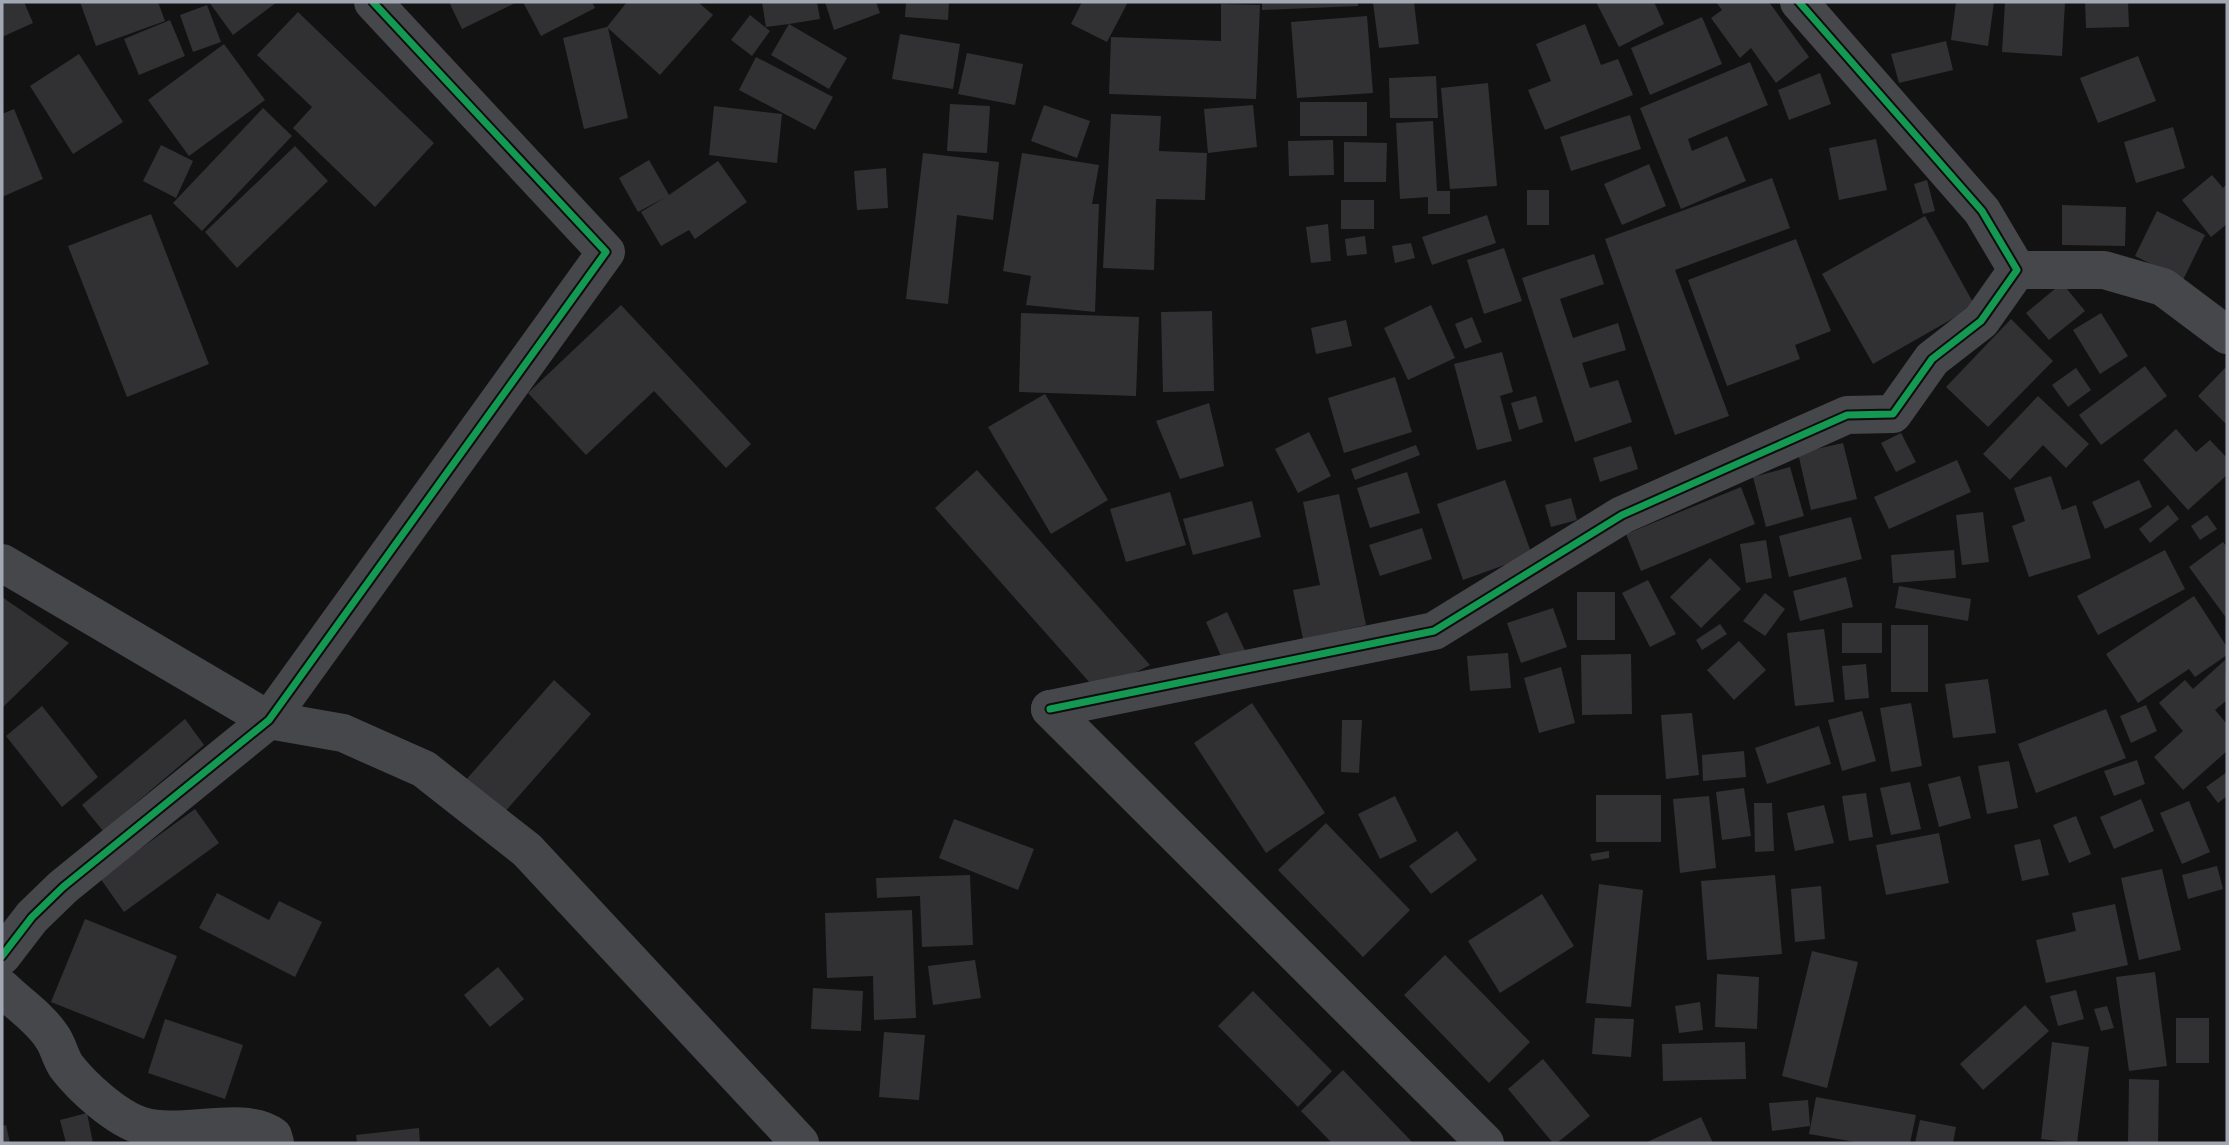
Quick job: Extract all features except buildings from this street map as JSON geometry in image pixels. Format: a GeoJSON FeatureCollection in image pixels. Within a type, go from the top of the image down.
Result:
{"type":"FeatureCollection","features":[{"type":"Feature","properties":{"kind":"street"},"geometry":{"type":"LineString","coordinates":[[2,956],[32,917],[63,887],[269,720],[606,252],[373,2]]}},
{"type":"Feature","properties":{"kind":"street"},"geometry":{"type":"LineString","coordinates":[[1799,2],[1983,211],[2017,270]]}},
{"type":"Feature","properties":{"kind":"street"},"geometry":{"type":"LineString","coordinates":[[2017,270],[2104,270],[2163,287],[2227,335]]}},
{"type":"Feature","properties":{"kind":"street"},"geometry":{"type":"LineString","coordinates":[[1485,1143],[1050,709],[1434,631],[1622,516],[1847,415],[1893,414],[1932,359],[1981,321],[2017,270]]}},
{"type":"Feature","properties":{"kind":"street"},"geometry":{"type":"LineString","coordinates":[[2,563],[269,720],[343,733],[424,769],[527,850],[800,1143]]}},
{"type":"Feature","properties":{"kind":"street"},"geometry":{"type":"LineString","coordinates":[[2,988],[51,1035],[66,1065],[112,1108],[139,1125],[166,1131],[250,1127],[265,1130],[274,1136],[275,1143]]}},
{"type":"Feature","properties":{"kind":"cycle path"},"geometry":{"type":"LineString","coordinates":[[2,956],[32,917],[63,887],[269,720],[606,252],[373,2]]}},
{"type":"Feature","properties":{"kind":"cycle path"},"geometry":{"type":"LineString","coordinates":[[1050,709],[1434,631],[1622,515],[1847,415],[1893,414],[1932,359],[1981,321],[2017,270],[1982,211],[1799,2]]}}]}
